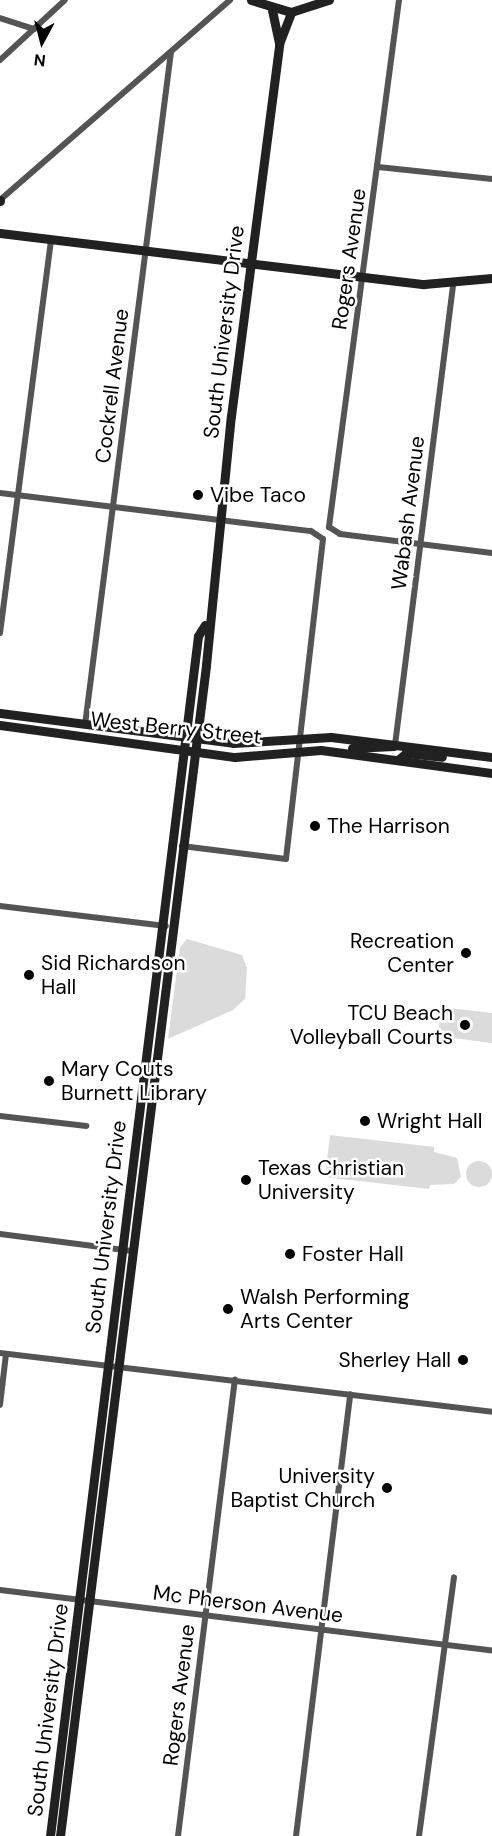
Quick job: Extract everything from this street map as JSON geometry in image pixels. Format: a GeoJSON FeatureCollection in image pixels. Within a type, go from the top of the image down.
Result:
{"type":"FeatureCollection","features":[{"type":"Feature","properties":{"kind":"main road"},"geometry":{"type":"LineString","coordinates":[[250,0],[272,10],[291,12],[329,0]]}},
{"type":"Feature","properties":{"kind":"main road","name":"South University Drive"},"geometry":{"type":"LineString","coordinates":[[272,10],[279,44]]}},
{"type":"Feature","properties":{"kind":"main road","name":"South University Drive"},"geometry":{"type":"LineString","coordinates":[[113,1366],[121,1249],[162,926],[189,751],[196,739],[218,520],[279,44],[291,12]]}},
{"type":"Feature","properties":{"kind":"main road"},"geometry":{"type":"LineString","coordinates":[[0,233],[364,277],[453,285],[492,278]]}},
{"type":"Feature","properties":{"kind":"main road","name":"South University Drive"},"geometry":{"type":"LineString","coordinates":[[50,1836],[84,1600],[113,1366],[132,1251],[182,846],[189,751],[186,738],[198,636],[206,625]]}},
{"type":"Feature","properties":{"kind":"main road","name":"West Berry Street"},"geometry":{"type":"LineString","coordinates":[[0,713],[186,738],[250,744],[298,738],[395,745],[492,757]]}},
{"type":"Feature","properties":{"kind":"main road","name":"West Berry Street"},"geometry":{"type":"LineString","coordinates":[[0,725],[248,757],[332,751],[492,773]]}},
{"type":"Feature","properties":{"kind":"main road"},"geometry":{"type":"LineString","coordinates":[[46,732],[85,725]]}},
{"type":"Feature","properties":{"kind":"main road"},"geometry":{"type":"LineString","coordinates":[[248,757],[292,746],[298,738]]}},
{"type":"Feature","properties":{"kind":"main road"},"geometry":{"type":"LineString","coordinates":[[332,751],[382,751],[395,745]]}},
{"type":"Feature","properties":{"kind":"main road"},"geometry":{"type":"LineString","coordinates":[[398,760],[406,753],[442,757],[452,752]]}},
{"type":"Feature","properties":{"kind":"main road","name":"South University Drive"},"geometry":{"type":"LineString","coordinates":[[60,1836],[84,1600]]}},
{"type":"Feature","properties":{"kind":"street"},"geometry":{"type":"LineString","coordinates":[[0,60],[65,0]]}},
{"type":"Feature","properties":{"kind":"street"},"geometry":{"type":"LineString","coordinates":[[0,200],[230,0]]}},
{"type":"Feature","properties":{"kind":"street","name":"Rogers Avenue"},"geometry":{"type":"LineString","coordinates":[[399,0],[364,277],[329,523],[340,534],[420,544]]}},
{"type":"Feature","properties":{"kind":"street"},"geometry":{"type":"LineString","coordinates":[[0,18],[34,29]]}},
{"type":"Feature","properties":{"kind":"street","name":"Cockrell Avenue"},"geometry":{"type":"LineString","coordinates":[[85,725],[171,52]]}},
{"type":"Feature","properties":{"kind":"street"},"geometry":{"type":"LineString","coordinates":[[378,167],[492,179]]}},
{"type":"Feature","properties":{"kind":"street"},"geometry":{"type":"LineString","coordinates":[[0,633],[51,239]]}},
{"type":"Feature","properties":{"kind":"street","name":"Wabash Avenue"},"geometry":{"type":"LineString","coordinates":[[395,745],[453,285]]}},
{"type":"Feature","properties":{"kind":"street"},"geometry":{"type":"LineString","coordinates":[[0,493],[311,531],[322,539],[286,859],[182,846]]}},
{"type":"Feature","properties":{"kind":"street"},"geometry":{"type":"LineString","coordinates":[[420,544],[492,553]]}},
{"type":"Feature","properties":{"kind":"street"},"geometry":{"type":"LineString","coordinates":[[0,906],[172,927]]}},
{"type":"Feature","properties":{"kind":"street"},"geometry":{"type":"LineString","coordinates":[[0,1116],[86,1126]]}},
{"type":"Feature","properties":{"kind":"street"},"geometry":{"type":"LineString","coordinates":[[0,1234],[132,1251]]}},
{"type":"Feature","properties":{"kind":"street"},"geometry":{"type":"LineString","coordinates":[[0,1405],[3,1354],[492,1412]]}},
{"type":"Feature","properties":{"kind":"street","name":"Rogers Avenue"},"geometry":{"type":"LineString","coordinates":[[178,1836],[235,1380]]}},
{"type":"Feature","properties":{"kind":"street"},"geometry":{"type":"LineString","coordinates":[[296,1836],[350,1394]]}},
{"type":"Feature","properties":{"kind":"street"},"geometry":{"type":"LineString","coordinates":[[419,1836],[454,1577]]}},
{"type":"Feature","properties":{"kind":"street","name":"Mc Pherson Avenue"},"geometry":{"type":"LineString","coordinates":[[0,1590],[492,1650]]}},
{"type":"Feature","properties":{"kind":"shaded area"},"geometry":{"type":"Polygon","coordinates":[[[187,939],[242,955],[247,968],[245,999],[233,1010],[168,1039],[180,947],[187,939]]]}},
{"type":"Feature","properties":{"kind":"shaded area","name":"TCU Beach Volleyball Courts"},"geometry":{"type":"Polygon","coordinates":[[[441,1007],[492,1013],[492,1043],[438,1036],[441,1007]]]}},
{"type":"Feature","properties":{"kind":"shaded area"},"geometry":{"type":"Polygon","coordinates":[[[330,1135],[434,1147],[434,1152],[457,1158],[461,1177],[454,1184],[430,1185],[429,1189],[325,1177],[330,1135]]]}},
{"type":"Feature","properties":{"kind":"shaded area"},"geometry":{"type":"Polygon","coordinates":[[[479,1161],[488,1165],[492,1174],[488,1183],[479,1187],[470,1183],[466,1174],[470,1165],[479,1161]]]}},
{"type":"Feature","properties":{"kind":"place","name":"Vibe Taco"},"geometry":{"type":"Point","coordinates":[198,495]}},
{"type":"Feature","properties":{"kind":"place","name":"The Harrison"},"geometry":{"type":"Point","coordinates":[315,826]}},
{"type":"Feature","properties":{"kind":"place","name":"Recreation Center"},"geometry":{"type":"Point","coordinates":[466,953]}},
{"type":"Feature","properties":{"kind":"place","name":"Sid Richardson Hall"},"geometry":{"type":"Point","coordinates":[29,975]}},
{"type":"Feature","properties":{"kind":"place","name":"TCU Beach Volleyball Courts"},"geometry":{"type":"Point","coordinates":[465,1025]}},
{"type":"Feature","properties":{"kind":"place","name":"Mary Couts Burnett Library"},"geometry":{"type":"Point","coordinates":[49,1081]}},
{"type":"Feature","properties":{"kind":"place","name":"Wright Hall"},"geometry":{"type":"Point","coordinates":[365,1121]}},
{"type":"Feature","properties":{"kind":"place","name":"Texas Christian University"},"geometry":{"type":"Point","coordinates":[246,1180]}},
{"type":"Feature","properties":{"kind":"place","name":"Foster Hall"},"geometry":{"type":"Point","coordinates":[290,1254]}},
{"type":"Feature","properties":{"kind":"place","name":"Walsh Performing Arts Center"},"geometry":{"type":"Point","coordinates":[228,1309]}},
{"type":"Feature","properties":{"kind":"place","name":"Sherley Hall"},"geometry":{"type":"Point","coordinates":[463,1360]}},
{"type":"Feature","properties":{"kind":"place","name":"University Baptist Church"},"geometry":{"type":"Point","coordinates":[387,1488]}}]}
